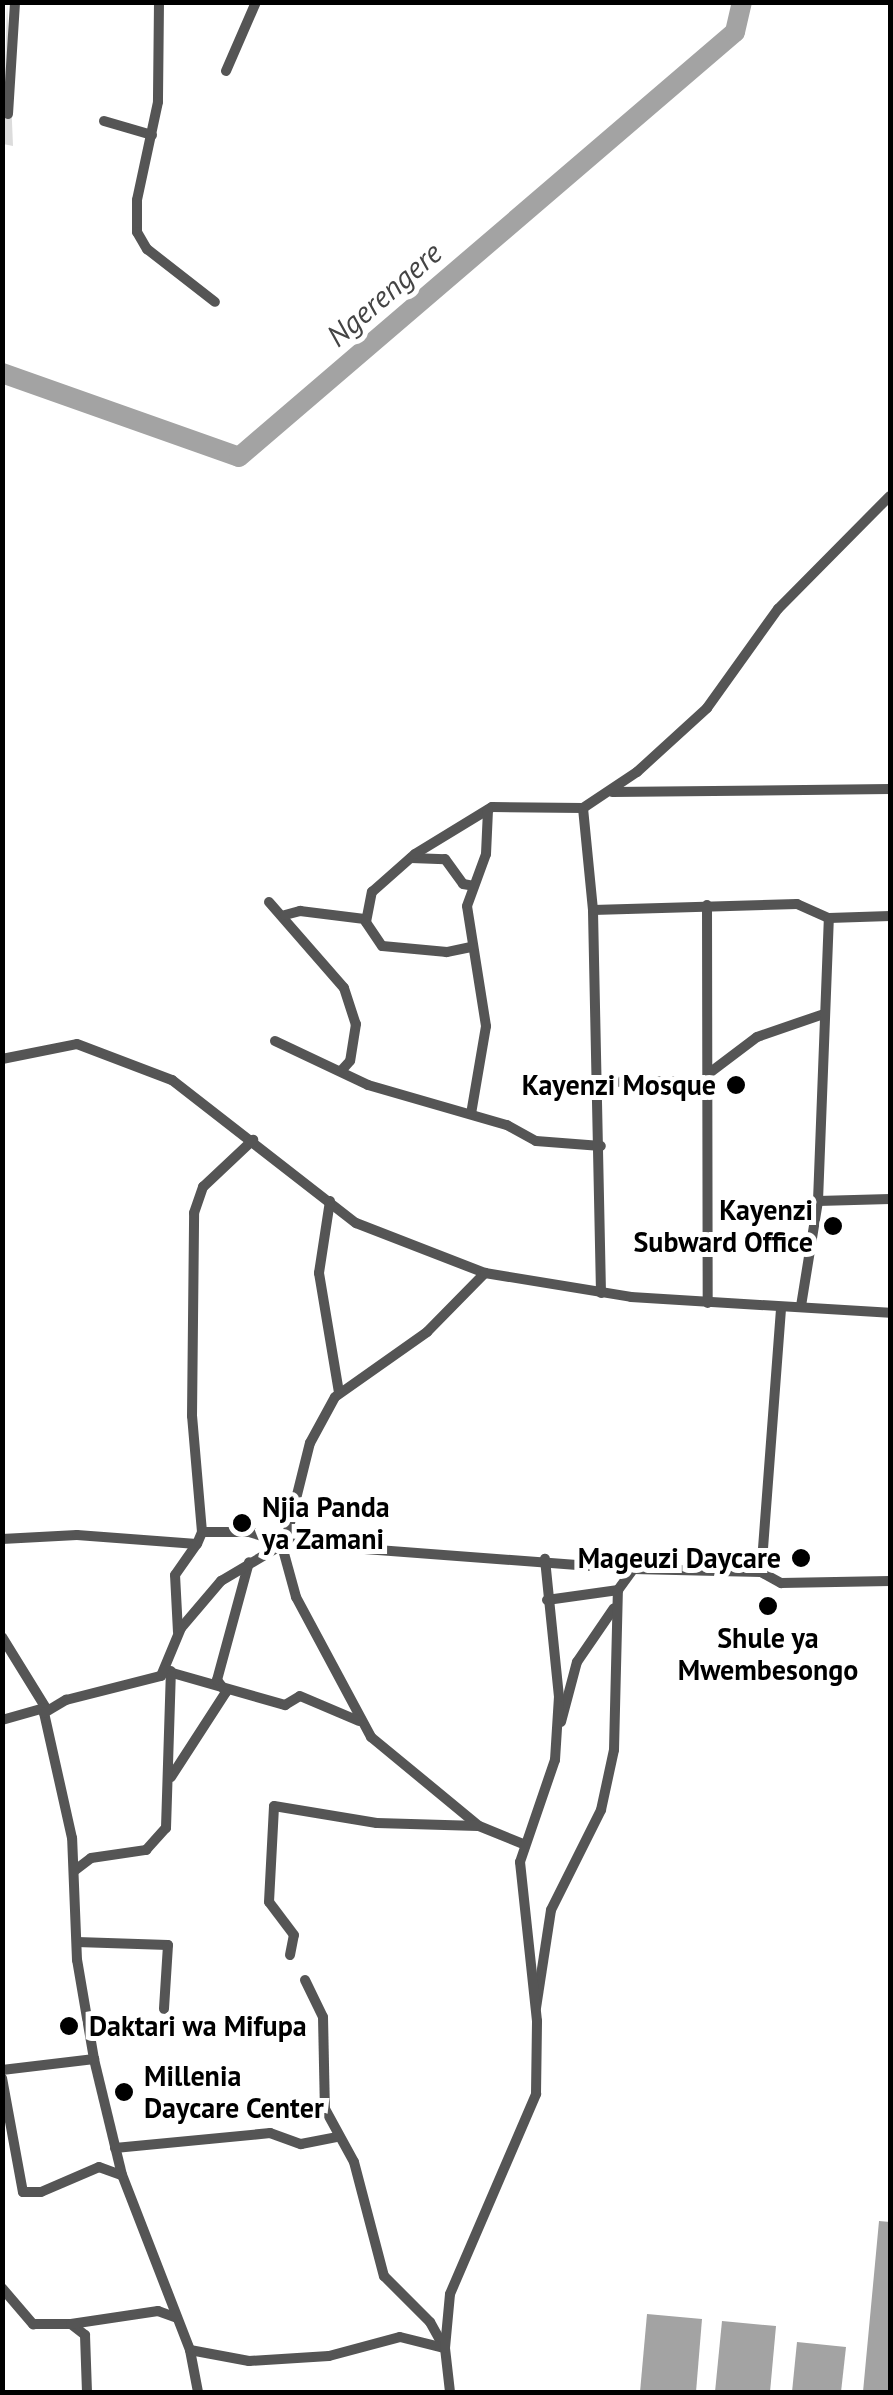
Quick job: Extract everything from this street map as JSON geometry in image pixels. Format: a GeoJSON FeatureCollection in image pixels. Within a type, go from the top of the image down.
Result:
{"type":"FeatureCollection","features":[{"type":"Feature","properties":{"kind":"street"},"geometry":{"type":"LineString","coordinates":[[8,114],[15,2]]}},
{"type":"Feature","properties":{"kind":"street"},"geometry":{"type":"LineString","coordinates":[[159,2],[152,135],[137,200],[139,239],[214,302]]}},
{"type":"Feature","properties":{"kind":"street"},"geometry":{"type":"LineString","coordinates":[[226,70],[256,2]]}},
{"type":"Feature","properties":{"kind":"street"},"geometry":{"type":"LineString","coordinates":[[104,122],[152,135]]}},
{"type":"Feature","properties":{"kind":"street"},"geometry":{"type":"LineString","coordinates":[[365,919],[375,887],[410,858],[488,810],[512,804],[583,808],[612,792],[706,708],[778,609],[890,496]]}},
{"type":"Feature","properties":{"kind":"street"},"geometry":{"type":"LineString","coordinates":[[612,792],[890,790]]}},
{"type":"Feature","properties":{"kind":"street"},"geometry":{"type":"LineString","coordinates":[[583,808],[593,910],[601,1293]]}},
{"type":"Feature","properties":{"kind":"street"},"geometry":{"type":"LineString","coordinates":[[471,1114],[486,1032],[467,906],[488,846],[488,810]]}},
{"type":"Feature","properties":{"kind":"street"},"geometry":{"type":"LineString","coordinates":[[410,858],[446,858],[463,884],[474,886]]}},
{"type":"Feature","properties":{"kind":"street"},"geometry":{"type":"LineString","coordinates":[[270,902],[336,976],[352,1007],[353,1045],[341,1071]]}},
{"type":"Feature","properties":{"kind":"street"},"geometry":{"type":"LineString","coordinates":[[593,910],[798,904],[829,918],[890,916]]}},
{"type":"Feature","properties":{"kind":"street"},"geometry":{"type":"LineString","coordinates":[[708,905],[708,1303]]}},
{"type":"Feature","properties":{"kind":"street"},"geometry":{"type":"LineString","coordinates":[[284,915],[338,913],[365,919],[390,949],[446,952],[471,946]]}},
{"type":"Feature","properties":{"kind":"street"},"geometry":{"type":"LineString","coordinates":[[801,1306],[818,1201],[820,1015],[829,918]]}},
{"type":"Feature","properties":{"kind":"street"},"geometry":{"type":"LineString","coordinates":[[597,1082],[711,1076],[757,1037],[820,1015]]}},
{"type":"Feature","properties":{"kind":"street"},"geometry":{"type":"LineString","coordinates":[[275,1041],[341,1071],[471,1114],[536,1141],[600,1146]]}},
{"type":"Feature","properties":{"kind":"street"},"geometry":{"type":"LineString","coordinates":[[2,1059],[76,1044],[172,1080],[362,1225],[485,1273],[601,1293],[781,1309],[801,1306],[890,1313]]}},
{"type":"Feature","properties":{"kind":"street"},"geometry":{"type":"LineString","coordinates":[[178,1633],[175,1575],[202,1532],[192,1416],[194,1214],[204,1187],[253,1140]]}},
{"type":"Feature","properties":{"kind":"street"},"geometry":{"type":"LineString","coordinates":[[818,1201],[890,1199]]}},
{"type":"Feature","properties":{"kind":"street"},"geometry":{"type":"LineString","coordinates":[[330,1200],[318,1273],[339,1392]]}},
{"type":"Feature","properties":{"kind":"street"},"geometry":{"type":"LineString","coordinates":[[485,1273],[420,1338],[339,1392],[310,1444],[283,1544],[296,1597],[360,1721],[403,1768],[479,1826],[523,1844]]}},
{"type":"Feature","properties":{"kind":"street"},"geometry":{"type":"LineString","coordinates":[[760,1572],[781,1309]]}},
{"type":"Feature","properties":{"kind":"street"},"geometry":{"type":"LineString","coordinates":[[202,1532],[249,1532],[283,1544],[545,1558],[633,1569],[760,1572],[781,1583],[890,1581]]}},
{"type":"Feature","properties":{"kind":"street"},"geometry":{"type":"LineString","coordinates":[[2,1538],[77,1535],[197,1544]]}},
{"type":"Feature","properties":{"kind":"street"},"geometry":{"type":"LineString","coordinates":[[157,1680],[178,1633],[221,1580],[283,1544]]}},
{"type":"Feature","properties":{"kind":"street"},"geometry":{"type":"LineString","coordinates":[[450,2392],[445,2348],[453,2285],[536,2094],[535,2014],[522,1918],[523,1844],[555,1760],[557,1732],[545,1558]]}},
{"type":"Feature","properties":{"kind":"street"},"geometry":{"type":"LineString","coordinates":[[226,1692],[217,1680],[250,1562]]}},
{"type":"Feature","properties":{"kind":"street"},"geometry":{"type":"LineString","coordinates":[[535,2014],[551,1910],[602,1810],[614,1750],[618,1590],[633,1569]]}},
{"type":"Feature","properties":{"kind":"street"},"geometry":{"type":"LineString","coordinates":[[547,1600],[618,1590]]}},
{"type":"Feature","properties":{"kind":"street"},"geometry":{"type":"LineString","coordinates":[[557,1732],[577,1662],[616,1606]]}},
{"type":"Feature","properties":{"kind":"street"},"geometry":{"type":"LineString","coordinates":[[2,1637],[33,1678],[45,1709],[42,1722],[72,1838],[77,1942],[94,2059],[122,2175],[190,2350],[198,2392]]}},
{"type":"Feature","properties":{"kind":"street"},"geometry":{"type":"LineString","coordinates":[[171,1671],[226,1692],[286,1704],[300,1696],[360,1721]]}},
{"type":"Feature","properties":{"kind":"street"},"geometry":{"type":"LineString","coordinates":[[2,1720],[157,1680],[171,1671]]}},
{"type":"Feature","properties":{"kind":"street"},"geometry":{"type":"LineString","coordinates":[[74,1872],[91,1858],[146,1850],[166,1828],[171,1671]]}},
{"type":"Feature","properties":{"kind":"street"},"geometry":{"type":"LineString","coordinates":[[170,1779],[226,1692]]}},
{"type":"Feature","properties":{"kind":"street"},"geometry":{"type":"LineString","coordinates":[[290,1955],[294,1935],[269,1902],[274,1806],[377,1823],[479,1826]]}},
{"type":"Feature","properties":{"kind":"street"},"geometry":{"type":"LineString","coordinates":[[77,1942],[168,1945],[164,2009]]}},
{"type":"Feature","properties":{"kind":"street"},"geometry":{"type":"LineString","coordinates":[[304,1980],[322,2014],[323,2102],[336,2137],[354,2162],[387,2284],[426,2318],[445,2348]]}},
{"type":"Feature","properties":{"kind":"street"},"geometry":{"type":"LineString","coordinates":[[2,2070],[94,2059]]}},
{"type":"Feature","properties":{"kind":"street"},"geometry":{"type":"LineString","coordinates":[[2,2078],[22,2192],[40,2192],[98,2166],[122,2175]]}},
{"type":"Feature","properties":{"kind":"street"},"geometry":{"type":"LineString","coordinates":[[115,2148],[270,2133],[301,2144],[336,2137]]}},
{"type":"Feature","properties":{"kind":"street"},"geometry":{"type":"LineString","coordinates":[[2,2288],[33,2324],[71,2324],[158,2310],[176,2318]]}},
{"type":"Feature","properties":{"kind":"street"},"geometry":{"type":"LineString","coordinates":[[71,2324],[86,2338],[87,2392]]}},
{"type":"Feature","properties":{"kind":"street"},"geometry":{"type":"LineString","coordinates":[[190,2350],[257,2361],[329,2356],[400,2337],[445,2348]]}},
{"type":"Feature","properties":{"kind":"shaded area"},"geometry":{"type":"Polygon","coordinates":[[[7,2],[13,146],[3,144],[7,2]]]}},
{"type":"Feature","properties":{"kind":"shaded area"},"geometry":{"type":"Polygon","coordinates":[[[879,2221],[890,2222],[890,2392],[863,2392],[879,2221]]]}},
{"type":"Feature","properties":{"kind":"shaded area"},"geometry":{"type":"Polygon","coordinates":[[[647,2314],[702,2319],[696,2392],[640,2392],[647,2314]]]}},
{"type":"Feature","properties":{"kind":"shaded area"},"geometry":{"type":"Polygon","coordinates":[[[722,2321],[776,2326],[770,2392],[715,2392],[722,2321]]]}},
{"type":"Feature","properties":{"kind":"shaded area"},"geometry":{"type":"Polygon","coordinates":[[[797,2342],[846,2347],[841,2392],[792,2392],[797,2342]]]}},
{"type":"Feature","properties":{"kind":"waterway","name":"Ngerengere"},"geometry":{"type":"LineString","coordinates":[[2,373],[239,457],[735,32],[742,2]]}},
{"type":"Feature","properties":{"kind":"place","name":"Kayenzi Mosque"},"geometry":{"type":"Point","coordinates":[736,1085]}},
{"type":"Feature","properties":{"kind":"place","name":"Kayenzi Subward Office"},"geometry":{"type":"Point","coordinates":[833,1226]}},
{"type":"Feature","properties":{"kind":"place","name":"Njia Panda ya Zamani"},"geometry":{"type":"Point","coordinates":[242,1523]}},
{"type":"Feature","properties":{"kind":"place","name":"Mageuzi Daycare"},"geometry":{"type":"Point","coordinates":[801,1558]}},
{"type":"Feature","properties":{"kind":"place","name":"Shule ya Mwembesongo"},"geometry":{"type":"Point","coordinates":[768,1606]}},
{"type":"Feature","properties":{"kind":"place","name":"Daktari wa Mifupa"},"geometry":{"type":"Point","coordinates":[69,2026]}},
{"type":"Feature","properties":{"kind":"place","name":"Millenia Daycare Center"},"geometry":{"type":"Point","coordinates":[124,2092]}}]}
